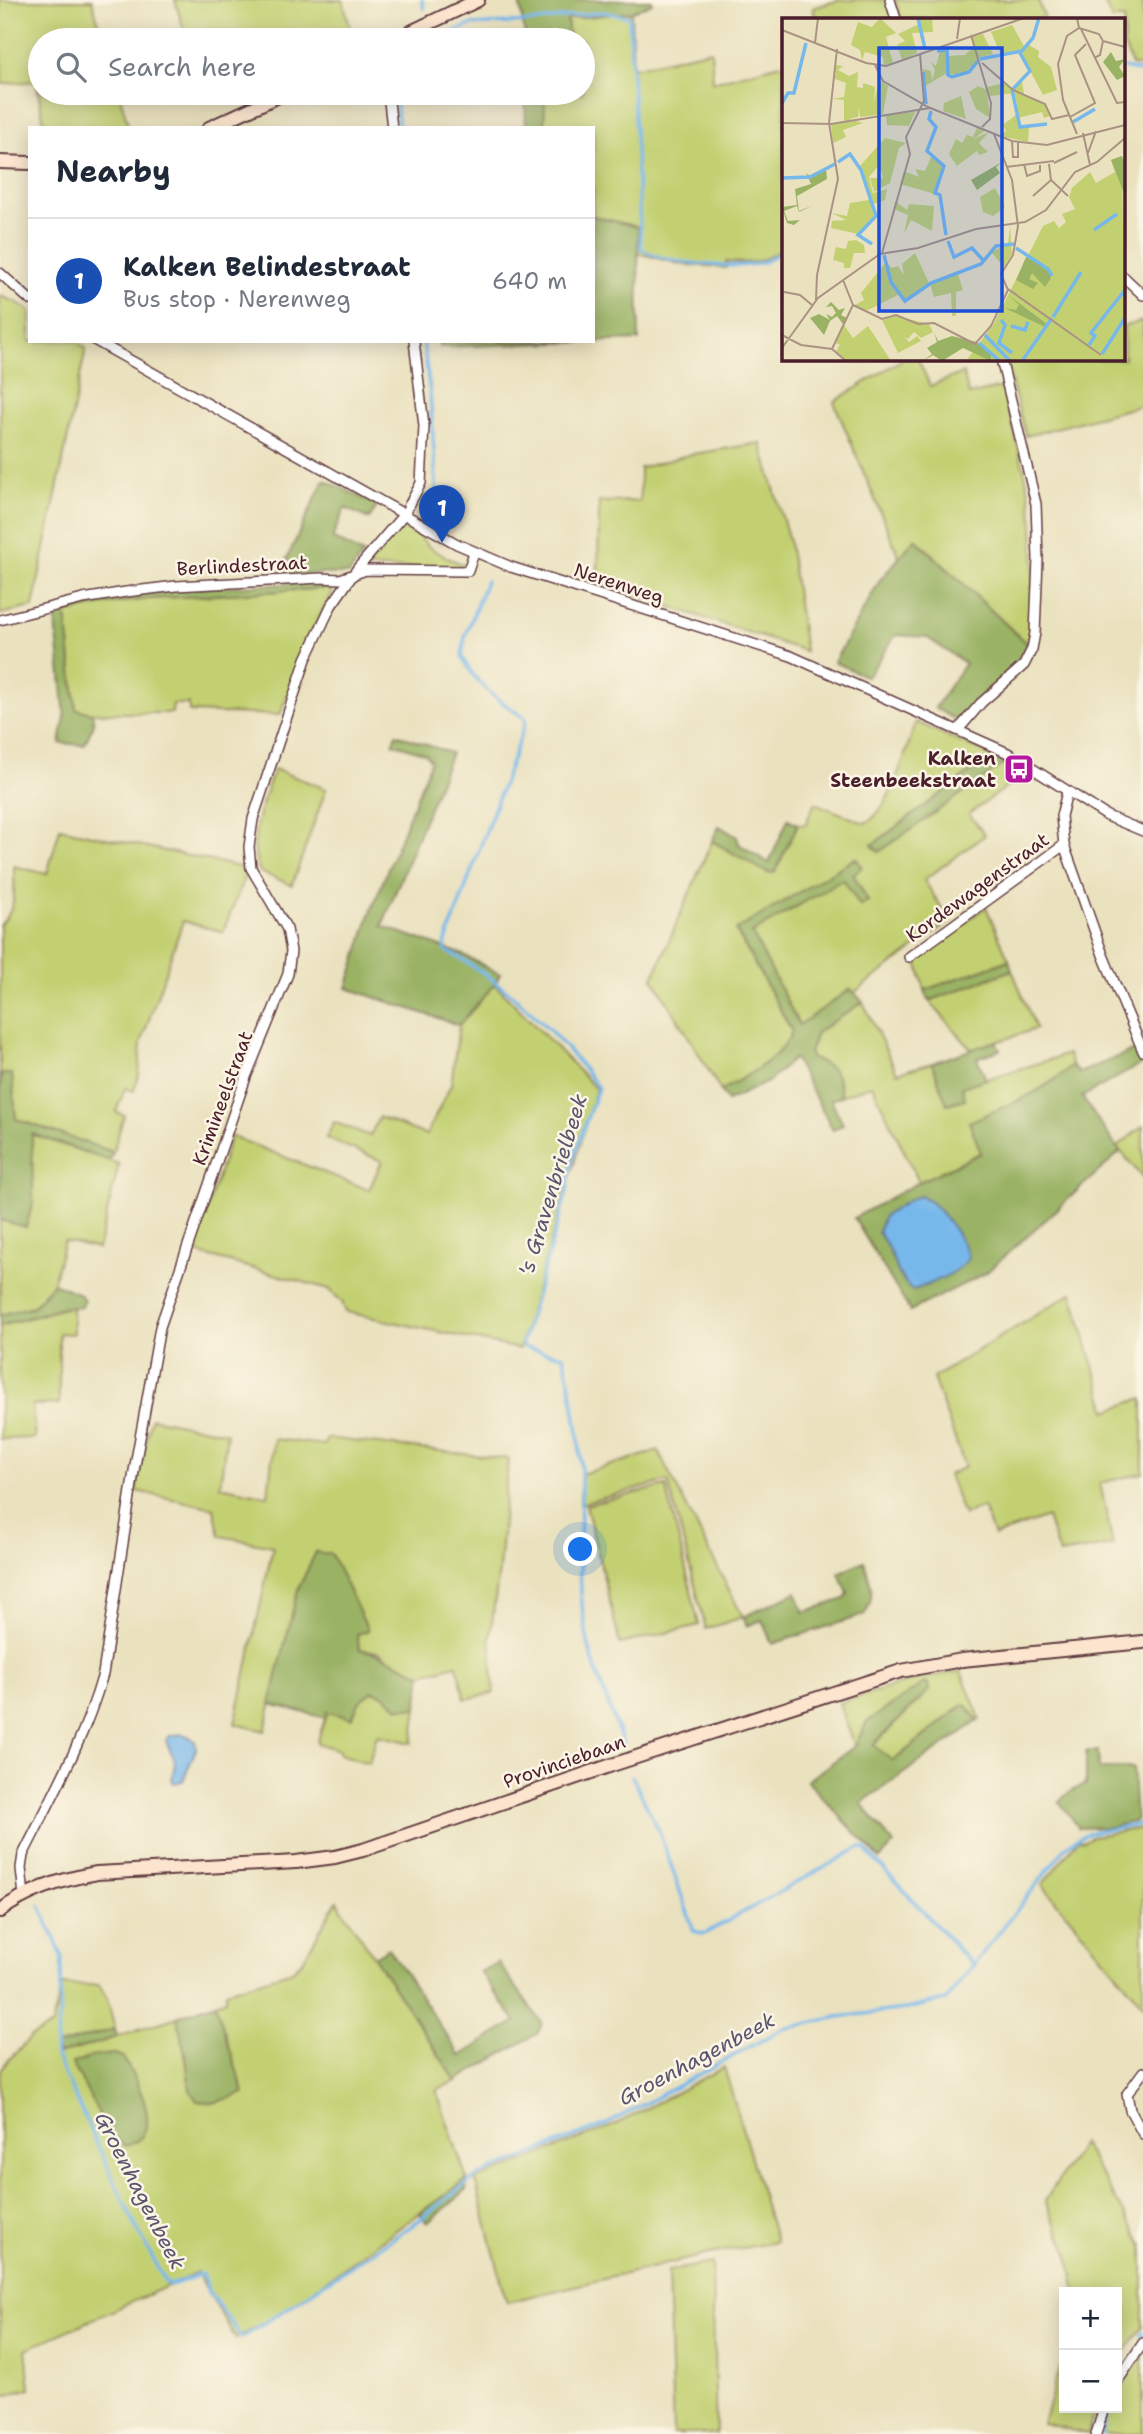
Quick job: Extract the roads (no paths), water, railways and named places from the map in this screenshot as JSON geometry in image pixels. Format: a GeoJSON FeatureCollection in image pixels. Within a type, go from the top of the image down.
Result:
{"type":"FeatureCollection","features":[{"type":"Feature","properties":{"kind":"main road"},"geometry":{"type":"LineString","coordinates":[[419,28],[478,0]]}},
{"type":"Feature","properties":{"kind":"main road"},"geometry":{"type":"LineString","coordinates":[[213,126],[259,105]]}},
{"type":"Feature","properties":{"kind":"main road"},"geometry":{"type":"LineString","coordinates":[[0,162],[28,163]]}},
{"type":"Feature","properties":{"kind":"main road","name":"Provinciebaan"},"geometry":{"type":"LineString","coordinates":[[0,1910],[24,1896],[71,1877],[97,1872],[296,1862],[363,1850],[625,1760],[901,1671],[962,1660],[1143,1642]]}},
{"type":"Feature","properties":{"kind":"street"},"geometry":{"type":"LineString","coordinates":[[890,0],[896,18]]}},
{"type":"Feature","properties":{"kind":"street"},"geometry":{"type":"LineString","coordinates":[[389,105],[391,126]]}},
{"type":"Feature","properties":{"kind":"street"},"geometry":{"type":"LineString","coordinates":[[0,273],[28,298]]}},
{"type":"Feature","properties":{"kind":"street"},"geometry":{"type":"LineString","coordinates":[[1126,279],[1143,295]]}},
{"type":"Feature","properties":{"kind":"street","name":"Nerenweg"},"geometry":{"type":"LineString","coordinates":[[100,343],[474,552],[511,567],[791,656],[1008,753],[1107,816],[1143,831]]}},
{"type":"Feature","properties":{"kind":"street","name":"Krimineelstraat"},"geometry":{"type":"LineString","coordinates":[[24,1896],[21,1868],[23,1855],[69,1764],[94,1705],[103,1674],[134,1471],[160,1327],[246,1077],[288,974],[291,951],[287,929],[251,868],[249,847],[253,819],[306,659],[331,606],[351,577],[405,513],[421,483],[424,426],[414,343]]}},
{"type":"Feature","properties":{"kind":"street"},"geometry":{"type":"LineString","coordinates":[[958,730],[981,703],[1024,664],[1032,649],[1035,633],[1038,559],[1035,504],[1001,360]]}},
{"type":"Feature","properties":{"kind":"street","name":"Berlindestraat"},"geometry":{"type":"LineString","coordinates":[[0,620],[83,599],[176,586],[340,579],[366,570],[468,571],[474,552]]}},
{"type":"Feature","properties":{"kind":"street","name":"Kordewagenstraat"},"geometry":{"type":"LineString","coordinates":[[1067,792],[1061,816],[1064,845],[1103,955],[1138,1028],[1143,1051]]}},
{"type":"Feature","properties":{"kind":"street","name":"Kordewagenstraat"},"geometry":{"type":"LineString","coordinates":[[909,957],[1064,845]]}},
{"type":"Feature","properties":{"kind":"street"},"geometry":{"type":"LineString","coordinates":[[1143,2071],[1128,2094],[1130,2110],[1143,2134]]}},
{"type":"Feature","properties":{"kind":"street"},"geometry":{"type":"LineString","coordinates":[[1122,2374],[1143,2343]]}},
{"type":"Feature","properties":{"kind":"street"},"geometry":{"type":"LineString","coordinates":[[1096,2434],[1102,2413]]}},
{"type":"Feature","properties":{"kind":"water"},"geometry":{"type":"Polygon","coordinates":[[[921,1196],[935,1206],[950,1224],[968,1259],[943,1278],[913,1290],[901,1277],[878,1232],[884,1216],[921,1196]]]}},
{"type":"Feature","properties":{"kind":"water"},"geometry":{"type":"Polygon","coordinates":[[[181,1734],[195,1741],[196,1749],[183,1781],[174,1783],[172,1779],[175,1763],[166,1741],[170,1736],[181,1734]]]}},
{"type":"Feature","properties":{"kind":"waterway","name":"'s Gravenbrielbeek"},"geometry":{"type":"LineString","coordinates":[[422,0],[424,9]]}},
{"type":"Feature","properties":{"kind":"waterway"},"geometry":{"type":"LineString","coordinates":[[463,28],[471,25],[531,22],[603,12],[629,17],[641,248],[681,261],[734,265],[763,262],[782,250]]}},
{"type":"Feature","properties":{"kind":"waterway"},"geometry":{"type":"LineString","coordinates":[[1126,68],[1143,72]]}},
{"type":"Feature","properties":{"kind":"waterway","name":"'s Gravenbrielbeek"},"geometry":{"type":"LineString","coordinates":[[396,105],[399,126]]}},
{"type":"Feature","properties":{"kind":"waterway","name":"'s Gravenbrielbeek"},"geometry":{"type":"LineString","coordinates":[[423,343],[430,392],[438,513]]}},
{"type":"Feature","properties":{"kind":"waterway","name":"'s Gravenbrielbeek"},"geometry":{"type":"LineString","coordinates":[[486,581],[465,637],[462,656],[481,684],[525,718],[525,724],[445,950],[488,976],[529,1010],[566,1048],[598,1088],[572,1161],[567,1192],[522,1343],[523,1347],[564,1356],[580,1457],[582,1608],[596,1671],[623,1744]]}},
{"type":"Feature","properties":{"kind":"waterway","name":"'s Gravenbrielbeek"},"geometry":{"type":"LineString","coordinates":[[632,1776],[659,1831],[694,1931],[704,1934],[859,1848],[864,1848],[974,1966]]}},
{"type":"Feature","properties":{"kind":"waterway","name":"Groenhagenbeek"},"geometry":{"type":"LineString","coordinates":[[471,2181],[479,2175],[607,2124],[783,2029],[838,2017],[906,2009],[946,2000],[1066,1847],[1093,1832],[1143,1823]]}},
{"type":"Feature","properties":{"kind":"waterway","name":"Groenhagenbeek"},"geometry":{"type":"LineString","coordinates":[[40,1905],[62,1956],[55,2054],[134,2223],[165,2282],[171,2285],[202,2274],[209,2292],[242,2338],[410,2227],[469,2182]]}},
{"type":"Feature","properties":{"kind":"waterway"},"geometry":{"type":"LineString","coordinates":[[1102,2434],[1108,2413]]}},
{"type":"Feature","properties":{"kind":"place","name":"Kalken Belindestraat"},"geometry":{"type":"Point","coordinates":[442,543]}},
{"type":"Feature","properties":{"kind":"place","name":"Kalken Steenbeekstraat"},"geometry":{"type":"Point","coordinates":[1019,769]}}]}
